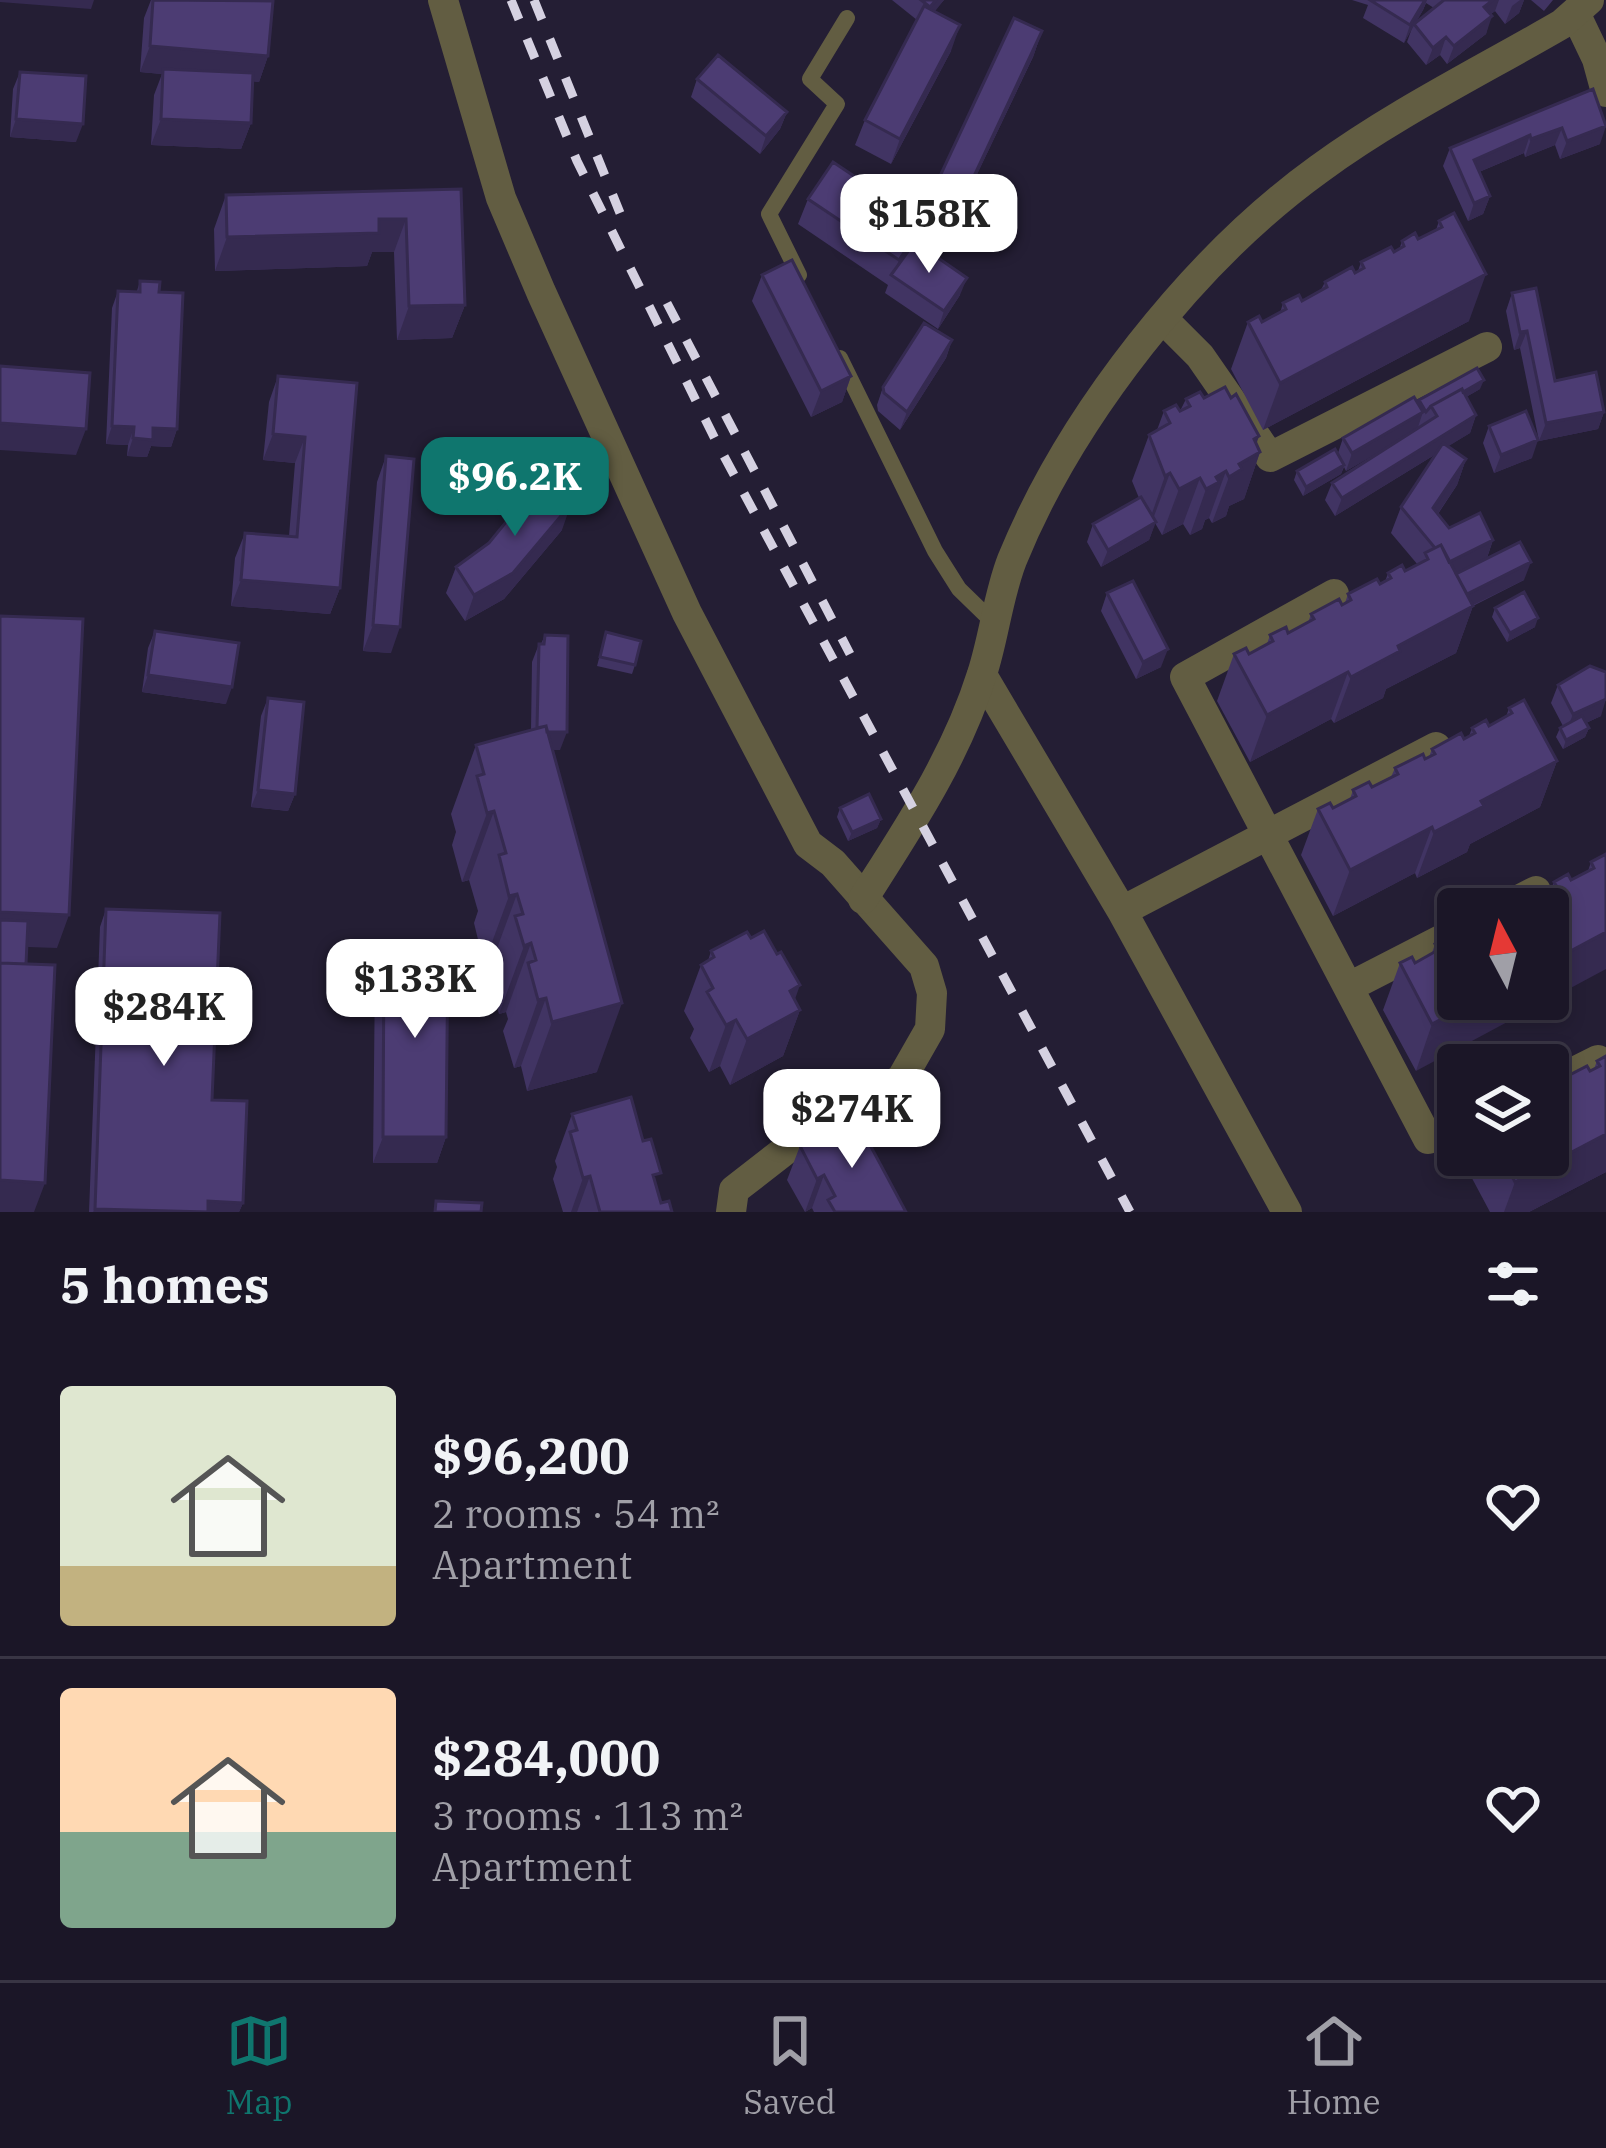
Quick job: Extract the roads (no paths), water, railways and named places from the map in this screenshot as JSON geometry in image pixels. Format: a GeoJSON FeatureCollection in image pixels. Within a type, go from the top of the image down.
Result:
{"type":"FeatureCollection","features":[{"type":"Feature","properties":{"kind":"street"},"geometry":{"type":"LineString","coordinates":[[443,0],[501,198],[687,613],[808,844],[833,862],[924,966],[932,994],[930,1029],[902,1078],[842,1122],[792,1145],[748,1178],[734,1190],[731,1212]]}},
{"type":"Feature","properties":{"kind":"street"},"geometry":{"type":"LineString","coordinates":[[863,899],[934,785],[982,675],[1012,561],[1076,434],[1137,346],[1253,222],[1319,168],[1582,6],[1606,92]]}},
{"type":"Feature","properties":{"kind":"street"},"geometry":{"type":"LineString","coordinates":[[1162,319],[1200,356],[1270,457],[1487,347]]}},
{"type":"Feature","properties":{"kind":"street"},"geometry":{"type":"LineString","coordinates":[[1334,594],[1185,677],[1428,1138],[1437,1135]]}},
{"type":"Feature","properties":{"kind":"street"},"geometry":{"type":"LineString","coordinates":[[982,675],[1122,911],[1287,1212]]}},
{"type":"Feature","properties":{"kind":"street"},"geometry":{"type":"LineString","coordinates":[[1122,911],[1436,747]]}},
{"type":"Feature","properties":{"kind":"street"},"geometry":{"type":"LineString","coordinates":[[1351,986],[1437,942]]}},
{"type":"Feature","properties":{"kind":"street"},"geometry":{"type":"LineString","coordinates":[[1569,1074],[1598,1060]]}},
{"type":"Feature","properties":{"kind":"lane"},"geometry":{"type":"LineString","coordinates":[[811,298],[769,214],[837,104],[810,80],[847,18]]}},
{"type":"Feature","properties":{"kind":"lane"},"geometry":{"type":"LineString","coordinates":[[831,340],[935,551],[959,590],[995,625]]}},
{"type":"Feature","properties":{"kind":"railway"},"geometry":{"type":"LineString","coordinates":[[511,0],[577,161],[718,445],[1130,1212]]}},
{"type":"Feature","properties":{"kind":"railway"},"geometry":{"type":"LineString","coordinates":[[534,0],[620,213]]}},
{"type":"Feature","properties":{"kind":"railway"},"geometry":{"type":"LineString","coordinates":[[667,303],[850,654]]}}]}
